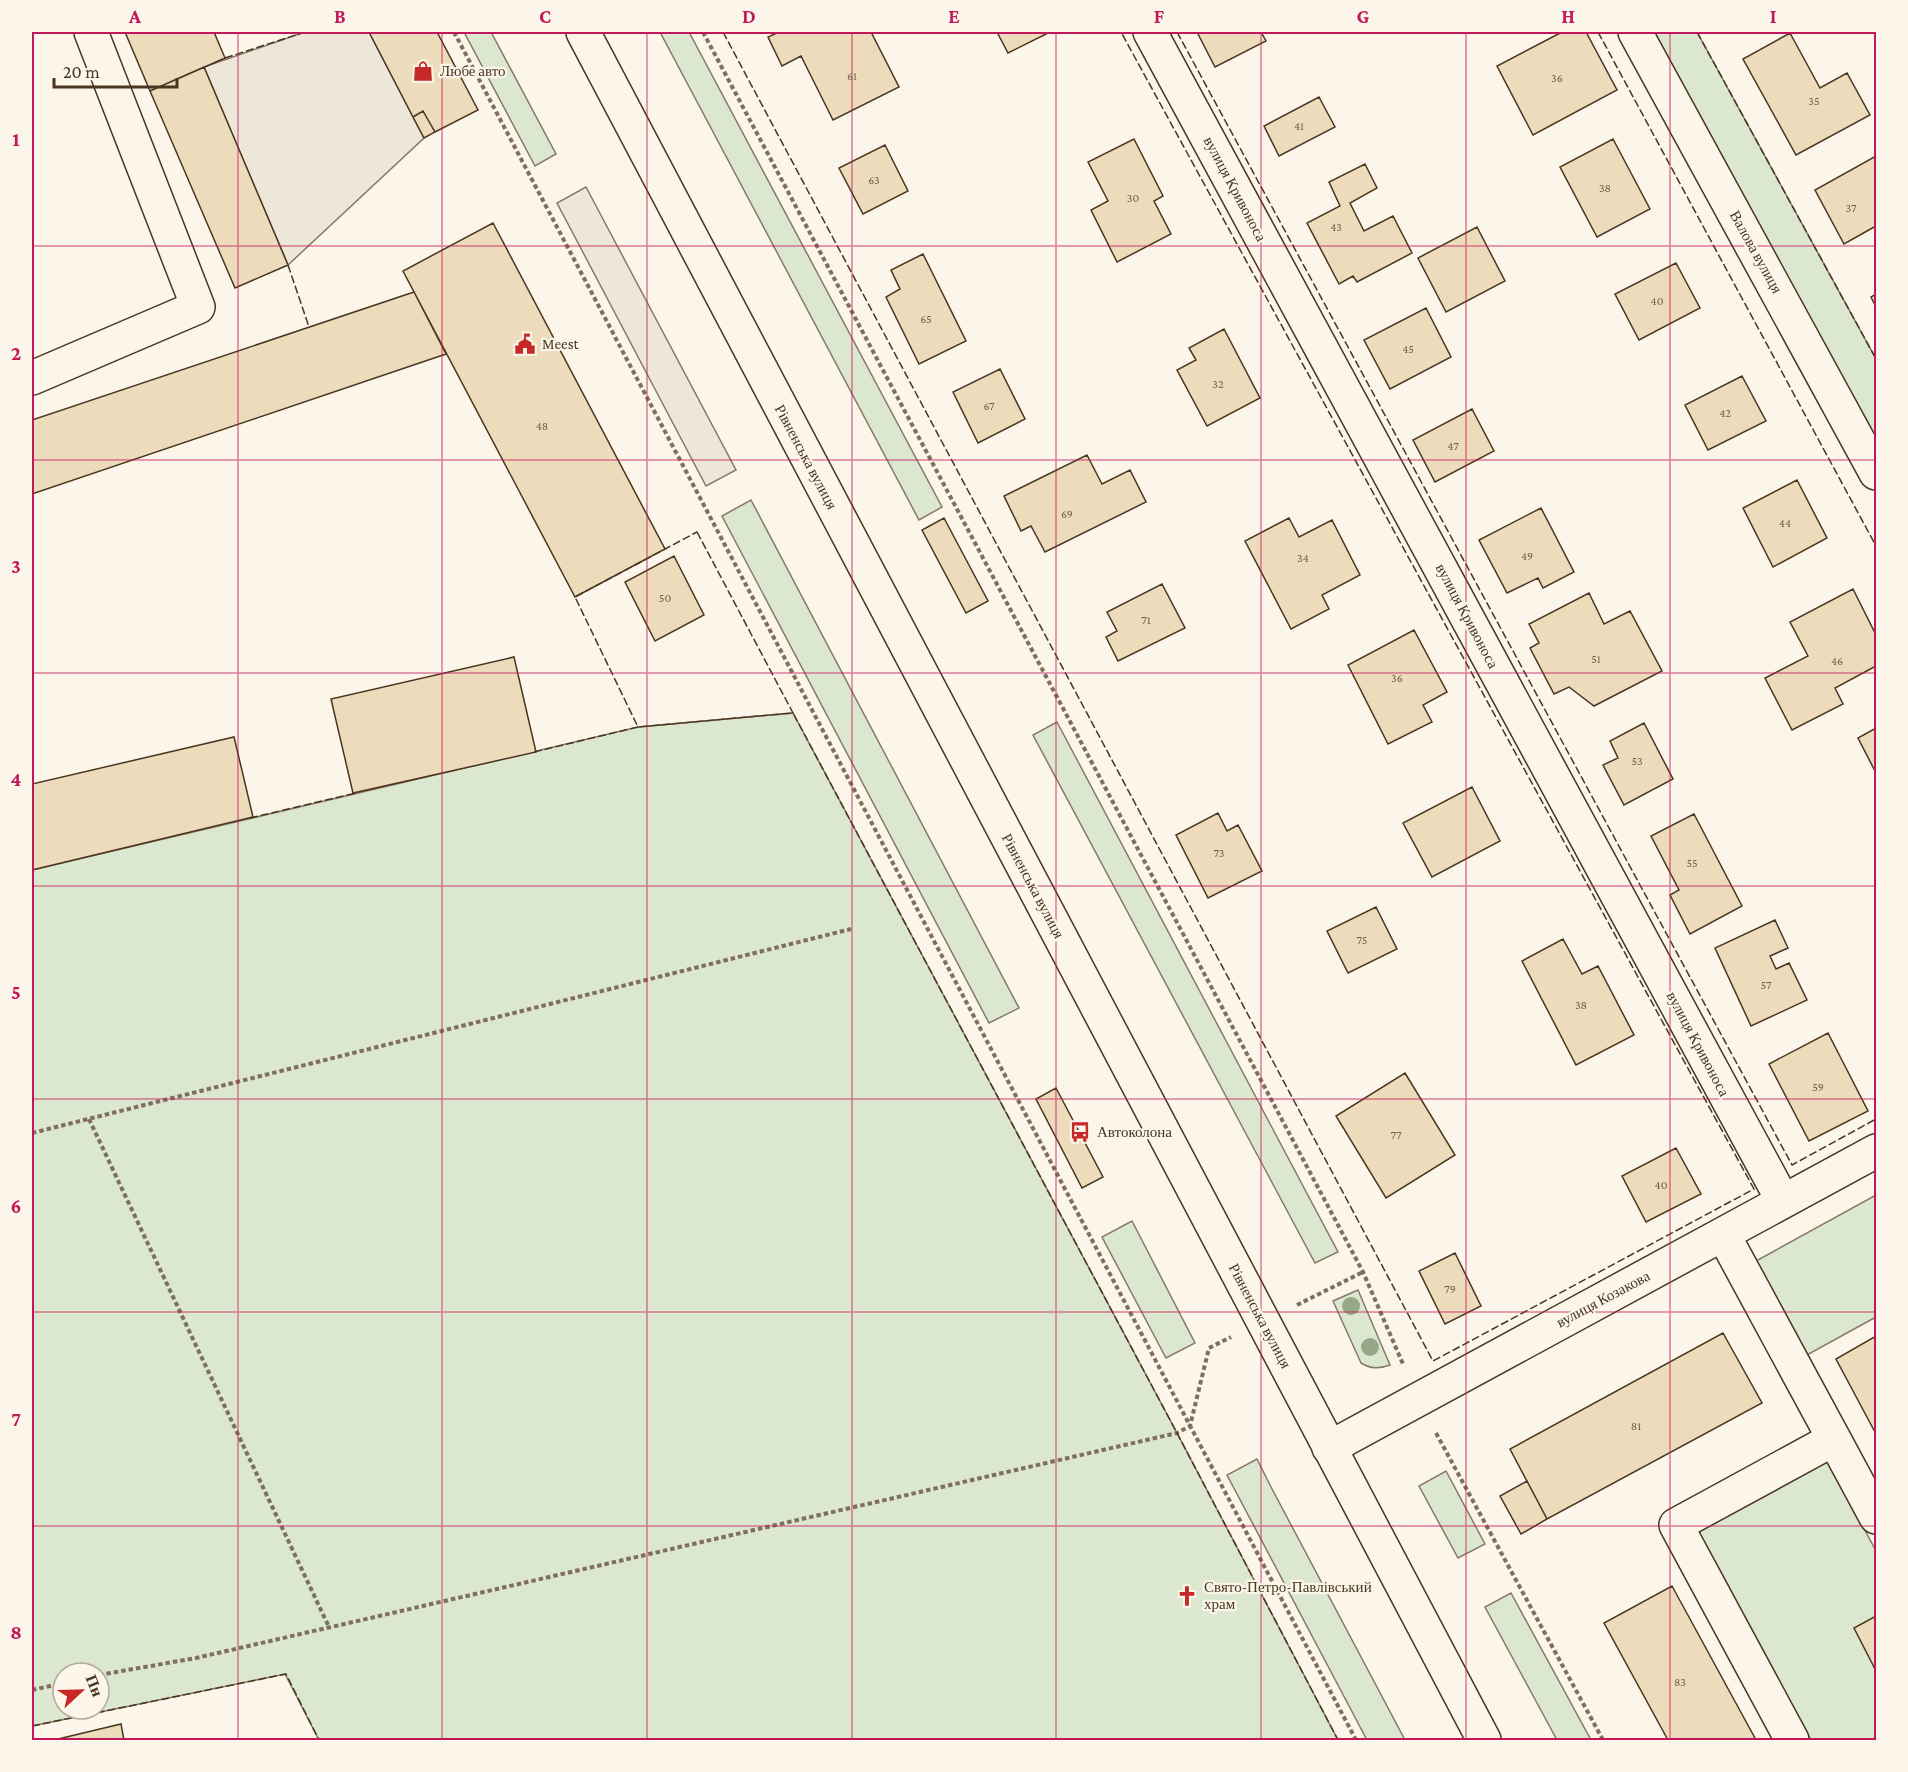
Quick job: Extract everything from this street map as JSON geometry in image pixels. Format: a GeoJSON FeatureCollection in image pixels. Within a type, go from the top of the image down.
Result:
{"type":"FeatureCollection","features":[{"type":"Feature","properties":{"kind":"street"},"geometry":{"type":"LineString","coordinates":[[32,378],[198,307],[91,32]]}},
{"type":"Feature","properties":{"kind":"street","name":"Рівненська вулиця"},"geometry":{"type":"LineString","coordinates":[[583,32],[1484,1740]]}},
{"type":"Feature","properties":{"kind":"street","name":"вулиця Кривоноса"},"geometry":{"type":"LineString","coordinates":[[1150,32],[1783,1201]]}},
{"type":"Feature","properties":{"kind":"street","name":"Валова вулиця"},"geometry":{"type":"LineString","coordinates":[[1635,32],[1876,473]]}},
{"type":"Feature","properties":{"kind":"street","name":"вулиця Козакова"},"geometry":{"type":"LineString","coordinates":[[1329,1448],[1876,1151]]}},
{"type":"Feature","properties":{"kind":"street"},"geometry":{"type":"LineString","coordinates":[[1724,1234],[1876,1517]]}},
{"type":"Feature","properties":{"kind":"street"},"geometry":{"type":"LineString","coordinates":[[1792,1740],[1676,1525],[1834,1439]]}},
{"type":"Feature","properties":{"kind":"path"},"geometry":{"type":"LineString","coordinates":[[454,32],[1356,1740]]}},
{"type":"Feature","properties":{"kind":"path"},"geometry":{"type":"LineString","coordinates":[[703,32],[1363,1272],[1418,1399],[1603,1740]]}},
{"type":"Feature","properties":{"kind":"path"},"geometry":{"type":"LineString","coordinates":[[32,1133],[851,929]]}},
{"type":"Feature","properties":{"kind":"path"},"geometry":{"type":"LineString","coordinates":[[89,1119],[328,1627]]}},
{"type":"Feature","properties":{"kind":"path"},"geometry":{"type":"LineString","coordinates":[[111,1673],[196,1658],[1165,1436],[1190,1426]]}},
{"type":"Feature","properties":{"kind":"path"},"geometry":{"type":"LineString","coordinates":[[32,1690],[51,1686]]}},
{"type":"Feature","properties":{"kind":"green space"},"geometry":{"type":"Polygon","coordinates":[[[464,32],[491,32],[556,154],[535,166],[464,32]]]}},
{"type":"Feature","properties":{"kind":"green space"},"geometry":{"type":"Polygon","coordinates":[[[660,32],[689,32],[942,507],[919,520],[660,32]]]}},
{"type":"Feature","properties":{"kind":"green space"},"geometry":{"type":"Polygon","coordinates":[[[1651,32],[1697,32],[1876,359],[1876,443],[1651,32]]]}},
{"type":"Feature","properties":{"kind":"green space"},"geometry":{"type":"Polygon","coordinates":[[[751,500],[1019,1008],[989,1023],[722,516],[751,500]]]}},
{"type":"Feature","properties":{"kind":"green space"},"geometry":{"type":"Polygon","coordinates":[[[793,713],[1338,1740],[319,1740],[285,1674],[111,1710],[111,1661],[51,1661],[51,1721],[56,1721],[32,1726],[32,870],[638,727],[793,713]]]}},
{"type":"Feature","properties":{"kind":"green space"},"geometry":{"type":"Polygon","coordinates":[[[1057,722],[1338,1252],[1315,1263],[1033,735],[1057,722]]]}},
{"type":"Feature","properties":{"kind":"green space"},"geometry":{"type":"Polygon","coordinates":[[[1876,1195],[1876,1317],[1807,1355],[1756,1261],[1876,1195]]]}},
{"type":"Feature","properties":{"kind":"green space"},"geometry":{"type":"Polygon","coordinates":[[[1132,1221],[1195,1343],[1166,1358],[1102,1237],[1132,1221]]]}},
{"type":"Feature","properties":{"kind":"green space"},"geometry":{"type":"Polygon","coordinates":[[[1358,1290],[1390,1365],[1375,1368],[1361,1363],[1333,1301],[1358,1290]]]}},
{"type":"Feature","properties":{"kind":"green space"},"geometry":{"type":"Polygon","coordinates":[[[1257,1459],[1405,1740],[1367,1740],[1227,1475],[1257,1459]]]}},
{"type":"Feature","properties":{"kind":"green space"},"geometry":{"type":"Polygon","coordinates":[[[1828,1461],[1876,1551],[1876,1740],[1811,1740],[1698,1532],[1828,1461]]]}},
{"type":"Feature","properties":{"kind":"green space"},"geometry":{"type":"Polygon","coordinates":[[[1446,1471],[1485,1544],[1458,1558],[1419,1486],[1446,1471]]]}},
{"type":"Feature","properties":{"kind":"green space"},"geometry":{"type":"Polygon","coordinates":[[[1511,1593],[1591,1740],[1557,1740],[1485,1607],[1511,1593]]]}},
{"type":"Feature","properties":{"kind":"shaded area"},"geometry":{"type":"Polygon","coordinates":[[[305,32],[369,32],[424,138],[288,265],[204,67],[305,32]]]}},
{"type":"Feature","properties":{"kind":"shaded area"},"geometry":{"type":"Polygon","coordinates":[[[586,187],[736,470],[706,486],[557,203],[586,187]]]}},
{"type":"Feature","properties":{"kind":"building"},"geometry":{"type":"Polygon","coordinates":[[[125,32],[214,32],[225,58],[150,91],[125,32]]]}},
{"type":"Feature","properties":{"kind":"building","name":"Любе авто"},"geometry":{"type":"Polygon","coordinates":[[[369,32],[437,32],[478,110],[435,132],[423,111],[413,117],[369,32]]]}},
{"type":"Feature","properties":{"kind":"building"},"geometry":{"type":"Polygon","coordinates":[[[779,32],[871,32],[899,87],[833,120],[801,56],[782,66],[768,37],[779,32]]]}},
{"type":"Feature","properties":{"kind":"building"},"geometry":{"type":"Polygon","coordinates":[[[997,32],[1050,32],[1008,53],[997,32]]]}},
{"type":"Feature","properties":{"kind":"building"},"geometry":{"type":"Polygon","coordinates":[[[1197,32],[1261,32],[1266,41],[1215,67],[1197,32]]]}},
{"type":"Feature","properties":{"kind":"building"},"geometry":{"type":"Polygon","coordinates":[[[1562,32],[1586,32],[1617,90],[1533,135],[1497,66],[1562,32]]]}},
{"type":"Feature","properties":{"kind":"building"},"geometry":{"type":"Polygon","coordinates":[[[1790,33],[1820,88],[1847,73],[1870,115],[1796,155],[1743,59],[1790,33]]]}},
{"type":"Feature","properties":{"kind":"building"},"geometry":{"type":"Polygon","coordinates":[[[204,67],[288,265],[235,288],[150,91],[204,67]]]}},
{"type":"Feature","properties":{"kind":"building"},"geometry":{"type":"Polygon","coordinates":[[[1319,97],[1335,127],[1279,156],[1264,126],[1319,97]]]}},
{"type":"Feature","properties":{"kind":"building","name":"Любе авто"},"geometry":{"type":"Polygon","coordinates":[[[423,111],[435,132],[424,138],[413,117],[423,111]]]}},
{"type":"Feature","properties":{"kind":"building"},"geometry":{"type":"Polygon","coordinates":[[[1134,139],[1163,196],[1154,201],[1171,234],[1117,262],[1091,210],[1108,201],[1088,162],[1134,139]]]}},
{"type":"Feature","properties":{"kind":"building"},"geometry":{"type":"Polygon","coordinates":[[[1613,139],[1650,209],[1597,237],[1560,167],[1613,139]]]}},
{"type":"Feature","properties":{"kind":"building"},"geometry":{"type":"Polygon","coordinates":[[[885,145],[908,191],[863,214],[839,168],[885,145]]]}},
{"type":"Feature","properties":{"kind":"building"},"geometry":{"type":"Polygon","coordinates":[[[1876,156],[1876,226],[1844,244],[1815,190],[1876,156]]]}},
{"type":"Feature","properties":{"kind":"building"},"geometry":{"type":"Polygon","coordinates":[[[1365,164],[1377,188],[1350,203],[1364,231],[1393,216],[1412,253],[1357,282],[1353,276],[1339,284],[1307,223],[1340,206],[1329,182],[1365,164]]]}},
{"type":"Feature","properties":{"kind":"building"},"geometry":{"type":"Polygon","coordinates":[[[493,223],[665,549],[575,597],[403,271],[493,223]]]}},
{"type":"Feature","properties":{"kind":"building"},"geometry":{"type":"Polygon","coordinates":[[[1477,227],[1505,281],[1446,312],[1418,258],[1477,227]]]}},
{"type":"Feature","properties":{"kind":"building"},"geometry":{"type":"Polygon","coordinates":[[[923,254],[966,341],[919,364],[886,297],[900,289],[891,270],[923,254]]]}},
{"type":"Feature","properties":{"kind":"building"},"geometry":{"type":"Polygon","coordinates":[[[1676,263],[1700,308],[1639,340],[1615,294],[1676,263]]]}},
{"type":"Feature","properties":{"kind":"building"},"geometry":{"type":"Polygon","coordinates":[[[414,292],[446,354],[32,494],[32,420],[414,292]]]}},
{"type":"Feature","properties":{"kind":"building"},"geometry":{"type":"Polygon","coordinates":[[[1876,294],[1876,307],[1871,297],[1876,294]]]}},
{"type":"Feature","properties":{"kind":"building"},"geometry":{"type":"Polygon","coordinates":[[[1426,308],[1451,357],[1390,389],[1364,340],[1426,308]]]}},
{"type":"Feature","properties":{"kind":"building"},"geometry":{"type":"Polygon","coordinates":[[[1224,329],[1260,398],[1207,426],[1177,370],[1196,360],[1189,348],[1224,329]]]}},
{"type":"Feature","properties":{"kind":"building"},"geometry":{"type":"Polygon","coordinates":[[[1000,369],[1025,419],[978,443],[953,392],[1000,369]]]}},
{"type":"Feature","properties":{"kind":"building"},"geometry":{"type":"Polygon","coordinates":[[[1742,376],[1766,421],[1708,450],[1685,405],[1742,376]]]}},
{"type":"Feature","properties":{"kind":"building"},"geometry":{"type":"Polygon","coordinates":[[[1472,409],[1494,451],[1435,482],[1413,440],[1472,409]]]}},
{"type":"Feature","properties":{"kind":"building"},"geometry":{"type":"Polygon","coordinates":[[[1087,455],[1102,484],[1130,470],[1146,502],[1045,552],[1031,526],[1021,531],[1004,496],[1087,455]]]}},
{"type":"Feature","properties":{"kind":"building"},"geometry":{"type":"Polygon","coordinates":[[[1797,480],[1827,538],[1773,567],[1743,508],[1797,480]]]}},
{"type":"Feature","properties":{"kind":"building"},"geometry":{"type":"Polygon","coordinates":[[[1541,508],[1574,572],[1543,588],[1538,578],[1507,593],[1479,540],[1541,508]]]}},
{"type":"Feature","properties":{"kind":"building"},"geometry":{"type":"Polygon","coordinates":[[[944,518],[988,601],[966,613],[922,530],[944,518]]]}},
{"type":"Feature","properties":{"kind":"building"},"geometry":{"type":"Polygon","coordinates":[[[1289,518],[1299,537],[1332,520],[1360,575],[1322,595],[1329,609],[1291,629],[1245,541],[1289,518]]]}},
{"type":"Feature","properties":{"kind":"building"},"geometry":{"type":"Polygon","coordinates":[[[674,556],[704,615],[655,641],[625,582],[674,556]]]}},
{"type":"Feature","properties":{"kind":"building"},"geometry":{"type":"Polygon","coordinates":[[[1162,584],[1185,628],[1118,661],[1106,637],[1117,631],[1107,612],[1162,584]]]}},
{"type":"Feature","properties":{"kind":"building"},"geometry":{"type":"Polygon","coordinates":[[[1853,589],[1876,635],[1876,666],[1835,688],[1843,704],[1792,730],[1765,678],[1808,656],[1790,622],[1853,589]]]}},
{"type":"Feature","properties":{"kind":"building"},"geometry":{"type":"Polygon","coordinates":[[[1589,593],[1604,624],[1630,611],[1662,671],[1594,706],[1569,687],[1554,694],[1530,648],[1539,643],[1529,624],[1589,593]]]}},
{"type":"Feature","properties":{"kind":"building"},"geometry":{"type":"Polygon","coordinates":[[[1414,630],[1447,692],[1423,705],[1432,722],[1388,744],[1348,665],[1414,630]]]}},
{"type":"Feature","properties":{"kind":"building"},"geometry":{"type":"Polygon","coordinates":[[[514,657],[536,752],[353,793],[331,699],[514,657]]]}},
{"type":"Feature","properties":{"kind":"building"},"geometry":{"type":"Polygon","coordinates":[[[1644,723],[1673,779],[1624,805],[1603,765],[1618,758],[1610,741],[1644,723]]]}},
{"type":"Feature","properties":{"kind":"building"},"geometry":{"type":"Polygon","coordinates":[[[1876,728],[1876,773],[1858,738],[1876,728]]]}},
{"type":"Feature","properties":{"kind":"building"},"geometry":{"type":"Polygon","coordinates":[[[234,737],[253,817],[32,870],[32,784],[234,737]]]}},
{"type":"Feature","properties":{"kind":"building"},"geometry":{"type":"Polygon","coordinates":[[[1472,787],[1500,841],[1432,877],[1403,823],[1472,787]]]}},
{"type":"Feature","properties":{"kind":"building"},"geometry":{"type":"Polygon","coordinates":[[[1218,813],[1227,831],[1238,825],[1262,871],[1208,898],[1176,835],[1218,813]]]}},
{"type":"Feature","properties":{"kind":"building"},"geometry":{"type":"Polygon","coordinates":[[[1694,814],[1742,906],[1690,934],[1670,895],[1679,890],[1651,836],[1694,814]]]}},
{"type":"Feature","properties":{"kind":"building"},"geometry":{"type":"Polygon","coordinates":[[[1376,907],[1397,949],[1348,973],[1327,931],[1376,907]]]}},
{"type":"Feature","properties":{"kind":"building"},"geometry":{"type":"Polygon","coordinates":[[[1775,920],[1788,948],[1770,956],[1776,969],[1789,963],[1807,1000],[1751,1026],[1715,948],[1775,920]]]}},
{"type":"Feature","properties":{"kind":"building"},"geometry":{"type":"Polygon","coordinates":[[[1563,939],[1582,974],[1598,966],[1634,1035],[1576,1065],[1522,961],[1563,939]]]}},
{"type":"Feature","properties":{"kind":"building"},"geometry":{"type":"Polygon","coordinates":[[[1828,1033],[1868,1111],[1809,1141],[1769,1064],[1828,1033]]]}},
{"type":"Feature","properties":{"kind":"building"},"geometry":{"type":"Polygon","coordinates":[[[1405,1073],[1455,1155],[1386,1198],[1336,1116],[1405,1073]]]}},
{"type":"Feature","properties":{"kind":"building"},"geometry":{"type":"Polygon","coordinates":[[[1056,1088],[1103,1177],[1082,1188],[1036,1099],[1056,1088]]]}},
{"type":"Feature","properties":{"kind":"building"},"geometry":{"type":"Polygon","coordinates":[[[1676,1148],[1701,1194],[1646,1222],[1622,1176],[1676,1148]]]}},
{"type":"Feature","properties":{"kind":"building"},"geometry":{"type":"Polygon","coordinates":[[[1455,1253],[1481,1306],[1445,1324],[1419,1271],[1455,1253]]]}},
{"type":"Feature","properties":{"kind":"building"},"geometry":{"type":"Polygon","coordinates":[[[1723,1333],[1762,1403],[1547,1519],[1510,1449],[1723,1333]]]}},
{"type":"Feature","properties":{"kind":"building"},"geometry":{"type":"Polygon","coordinates":[[[1876,1336],[1876,1434],[1836,1359],[1876,1336]]]}},
{"type":"Feature","properties":{"kind":"building"},"geometry":{"type":"Polygon","coordinates":[[[1527,1481],[1547,1519],[1521,1534],[1500,1496],[1527,1481]]]}},
{"type":"Feature","properties":{"kind":"building"},"geometry":{"type":"Polygon","coordinates":[[[1672,1586],[1756,1740],[1668,1740],[1604,1623],[1672,1586]]]}},
{"type":"Feature","properties":{"kind":"building"},"geometry":{"type":"Polygon","coordinates":[[[1876,1616],[1876,1671],[1854,1628],[1876,1616]]]}},
{"type":"Feature","properties":{"kind":"building"},"geometry":{"type":"Polygon","coordinates":[[[121,1724],[124,1740],[54,1740],[121,1724]]]}},
{"type":"Feature","properties":{"kind":"fence"},"geometry":{"type":"LineString","coordinates":[[225,58],[305,32]]}},
{"type":"Feature","properties":{"kind":"fence"},"geometry":{"type":"LineString","coordinates":[[723,32],[1433,1361],[1754,1189],[1121,32]]}},
{"type":"Feature","properties":{"kind":"fence"},"geometry":{"type":"LineString","coordinates":[[1177,32],[1792,1165],[1876,1119]]}},
{"type":"Feature","properties":{"kind":"fence"},"geometry":{"type":"LineString","coordinates":[[1598,32],[1876,546]]}},
{"type":"Feature","properties":{"kind":"fence"},"geometry":{"type":"LineString","coordinates":[[1697,32],[1876,359]]}},
{"type":"Feature","properties":{"kind":"fence"},"geometry":{"type":"LineString","coordinates":[[288,265],[309,327]]}},
{"type":"Feature","properties":{"kind":"fence"},"geometry":{"type":"LineString","coordinates":[[697,532],[793,713],[638,727],[575,597],[697,532]]}},
{"type":"Feature","properties":{"kind":"fence"},"geometry":{"type":"LineString","coordinates":[[534,752],[638,727],[793,713],[1338,1740]]}},
{"type":"Feature","properties":{"kind":"fence"},"geometry":{"type":"LineString","coordinates":[[250,818],[356,793]]}},
{"type":"Feature","properties":{"kind":"fence"},"geometry":{"type":"LineString","coordinates":[[32,1726],[286,1674],[319,1740]]}},
{"type":"Feature","properties":{"kind":"place","name":"Любе авто"},"geometry":{"type":"Point","coordinates":[423,71]}},
{"type":"Feature","properties":{"kind":"place","name":"Meest"},"geometry":{"type":"Point","coordinates":[525,344]}},
{"type":"Feature","properties":{"kind":"place","name":"Автоколона"},"geometry":{"type":"Point","coordinates":[1080,1132]}},
{"type":"Feature","properties":{"kind":"place","name":"Свято-Петро-Павлівський храм"},"geometry":{"type":"Point","coordinates":[1187,1596]}}]}
